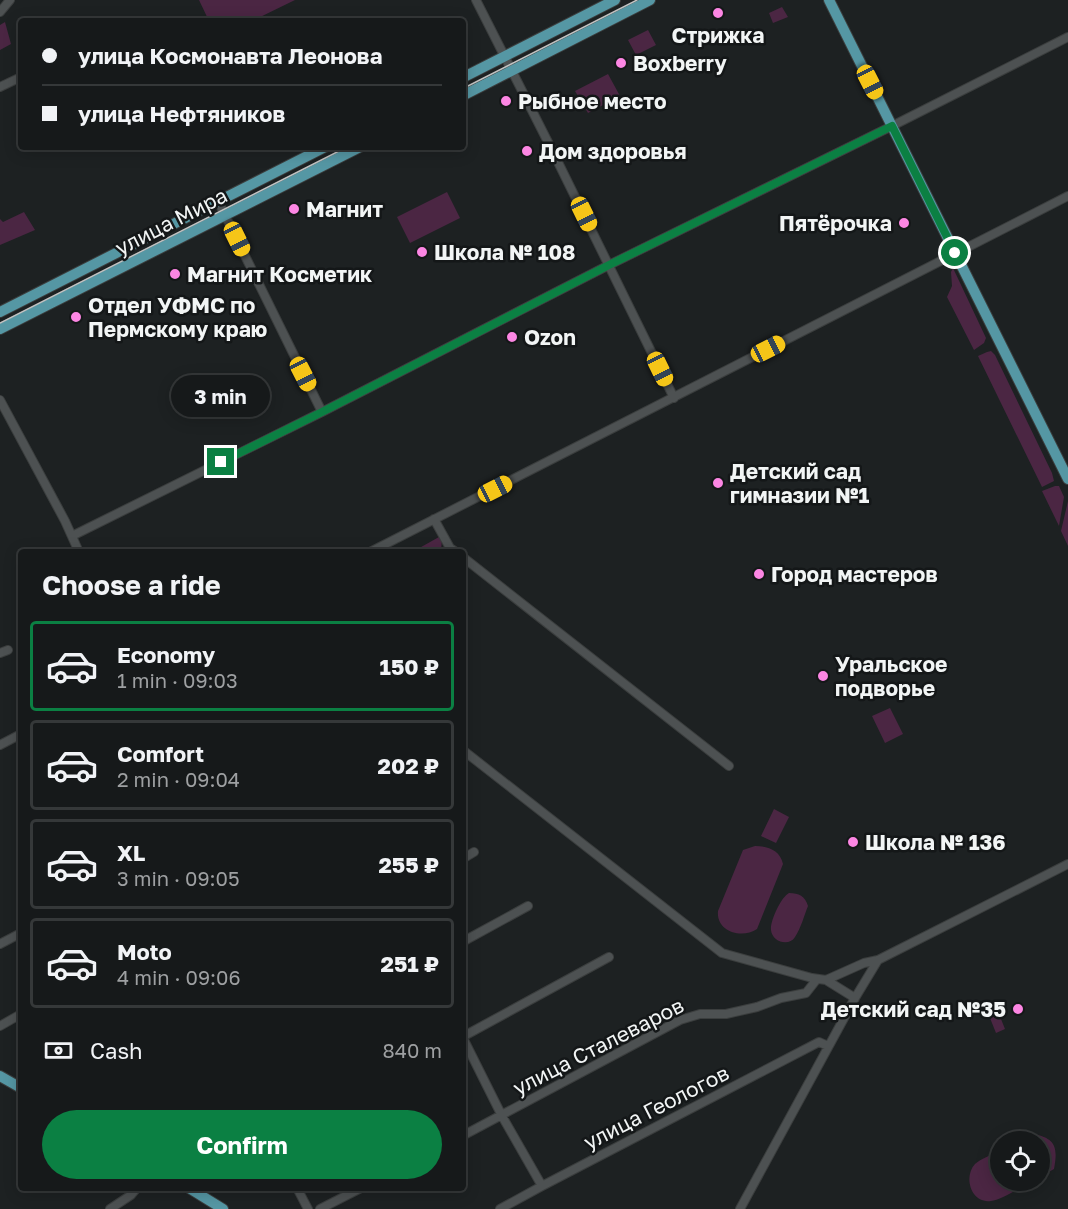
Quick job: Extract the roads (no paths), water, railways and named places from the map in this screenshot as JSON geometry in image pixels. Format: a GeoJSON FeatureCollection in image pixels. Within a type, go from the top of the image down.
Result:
{"type":"FeatureCollection","features":[{"type":"Feature","properties":{"kind":"main road"},"geometry":{"type":"LineString","coordinates":[[466,76],[615,0]]}},
{"type":"Feature","properties":{"kind":"main road"},"geometry":{"type":"LineString","coordinates":[[466,94],[650,0]]}},
{"type":"Feature","properties":{"kind":"main road"},"geometry":{"type":"LineString","coordinates":[[829,0],[1068,479]]}},
{"type":"Feature","properties":{"kind":"main road","name":"улица Мира"},"geometry":{"type":"LineString","coordinates":[[0,312],[319,150]]}},
{"type":"Feature","properties":{"kind":"main road","name":"улица Мира"},"geometry":{"type":"LineString","coordinates":[[0,329],[354,150]]}},
{"type":"Feature","properties":{"kind":"main road"},"geometry":{"type":"LineString","coordinates":[[0,1076],[18,1086]]}},
{"type":"Feature","properties":{"kind":"main road"},"geometry":{"type":"LineString","coordinates":[[194,1191],[223,1209]]}},
{"type":"Feature","properties":{"kind":"street"},"geometry":{"type":"LineString","coordinates":[[0,12],[10,0]]}},
{"type":"Feature","properties":{"kind":"street"},"geometry":{"type":"LineString","coordinates":[[476,0],[674,398]]}},
{"type":"Feature","properties":{"kind":"street"},"geometry":{"type":"LineString","coordinates":[[72,536],[1068,37]]}},
{"type":"Feature","properties":{"kind":"street"},"geometry":{"type":"LineString","coordinates":[[0,87],[18,78]]}},
{"type":"Feature","properties":{"kind":"street"},"geometry":{"type":"LineString","coordinates":[[376,549],[1068,196]]}},
{"type":"Feature","properties":{"kind":"street"},"geometry":{"type":"LineString","coordinates":[[218,201],[322,412]]}},
{"type":"Feature","properties":{"kind":"street"},"geometry":{"type":"LineString","coordinates":[[0,400],[78,549]]}},
{"type":"Feature","properties":{"kind":"street"},"geometry":{"type":"LineString","coordinates":[[434,519],[452,549]]}},
{"type":"Feature","properties":{"kind":"street"},"geometry":{"type":"LineString","coordinates":[[466,560],[729,766]]}},
{"type":"Feature","properties":{"kind":"street"},"geometry":{"type":"LineString","coordinates":[[0,745],[18,736]]}},
{"type":"Feature","properties":{"kind":"street"},"geometry":{"type":"LineString","coordinates":[[466,753],[722,953],[822,979],[855,998]]}},
{"type":"Feature","properties":{"kind":"street"},"geometry":{"type":"LineString","coordinates":[[466,857],[474,852]]}},
{"type":"Feature","properties":{"kind":"street"},"geometry":{"type":"LineString","coordinates":[[822,979],[878,960],[1068,864]]}},
{"type":"Feature","properties":{"kind":"street"},"geometry":{"type":"LineString","coordinates":[[466,940],[528,906]]}},
{"type":"Feature","properties":{"kind":"street"},"geometry":{"type":"LineString","coordinates":[[0,944],[18,935]]}},
{"type":"Feature","properties":{"kind":"street"},"geometry":{"type":"LineString","coordinates":[[466,1037],[609,957]]}},
{"type":"Feature","properties":{"kind":"street"},"geometry":{"type":"LineString","coordinates":[[740,1209],[828,1046],[878,960]]}},
{"type":"Feature","properties":{"kind":"street","name":"улица Сталеваров"},"geometry":{"type":"LineString","coordinates":[[466,1135],[680,1020],[700,1014],[726,1014],[806,993],[822,979]]}},
{"type":"Feature","properties":{"kind":"street"},"geometry":{"type":"LineString","coordinates":[[0,1026],[18,1016]]}},
{"type":"Feature","properties":{"kind":"street"},"geometry":{"type":"LineString","coordinates":[[466,1042],[502,1116],[542,1186]]}},
{"type":"Feature","properties":{"kind":"street","name":"улица Геологов"},"geometry":{"type":"LineString","coordinates":[[500,1209],[819,1042],[828,1046]]}},
{"type":"Feature","properties":{"kind":"street"},"geometry":{"type":"LineString","coordinates":[[110,1209],[134,1191]]}},
{"type":"Feature","properties":{"kind":"street"},"geometry":{"type":"LineString","coordinates":[[299,1191],[308,1209]]}},
{"type":"Feature","properties":{"kind":"street"},"geometry":{"type":"LineString","coordinates":[[320,1209],[355,1191]]}},
{"type":"Feature","properties":{"kind":"tram line"},"geometry":{"type":"LineString","coordinates":[[466,87],[637,0]]}},
{"type":"Feature","properties":{"kind":"tram line"},"geometry":{"type":"LineString","coordinates":[[0,323],[341,150]]}},
{"type":"Feature","properties":{"kind":"place","name":"Стрижка"},"geometry":{"type":"Point","coordinates":[718,13]}},
{"type":"Feature","properties":{"kind":"place","name":"Boxberry"},"geometry":{"type":"Point","coordinates":[621,63]}},
{"type":"Feature","properties":{"kind":"place","name":"Рыбное место"},"geometry":{"type":"Point","coordinates":[506,101]}},
{"type":"Feature","properties":{"kind":"place","name":"Дом здоровья"},"geometry":{"type":"Point","coordinates":[527,151]}},
{"type":"Feature","properties":{"kind":"place","name":"Магнит"},"geometry":{"type":"Point","coordinates":[294,209]}},
{"type":"Feature","properties":{"kind":"place","name":"Пятёрочка"},"geometry":{"type":"Point","coordinates":[904,223]}},
{"type":"Feature","properties":{"kind":"place","name":"Школа № 108"},"geometry":{"type":"Point","coordinates":[422,252]}},
{"type":"Feature","properties":{"kind":"place","name":"Магнит Косметик"},"geometry":{"type":"Point","coordinates":[175,274]}},
{"type":"Feature","properties":{"kind":"place","name":"Отдел УФМС по Пермскому краю"},"geometry":{"type":"Point","coordinates":[76,317]}},
{"type":"Feature","properties":{"kind":"place","name":"Ozon"},"geometry":{"type":"Point","coordinates":[512,337]}},
{"type":"Feature","properties":{"kind":"place","name":"Детский сад гимназии №1"},"geometry":{"type":"Point","coordinates":[718,483]}},
{"type":"Feature","properties":{"kind":"place","name":"Город мастеров"},"geometry":{"type":"Point","coordinates":[759,574]}},
{"type":"Feature","properties":{"kind":"place","name":"Уральское подворье"},"geometry":{"type":"Point","coordinates":[823,676]}},
{"type":"Feature","properties":{"kind":"place","name":"Школа № 136"},"geometry":{"type":"Point","coordinates":[853,842]}},
{"type":"Feature","properties":{"kind":"place","name":"Детский сад №35"},"geometry":{"type":"Point","coordinates":[1018,1009]}}]}
